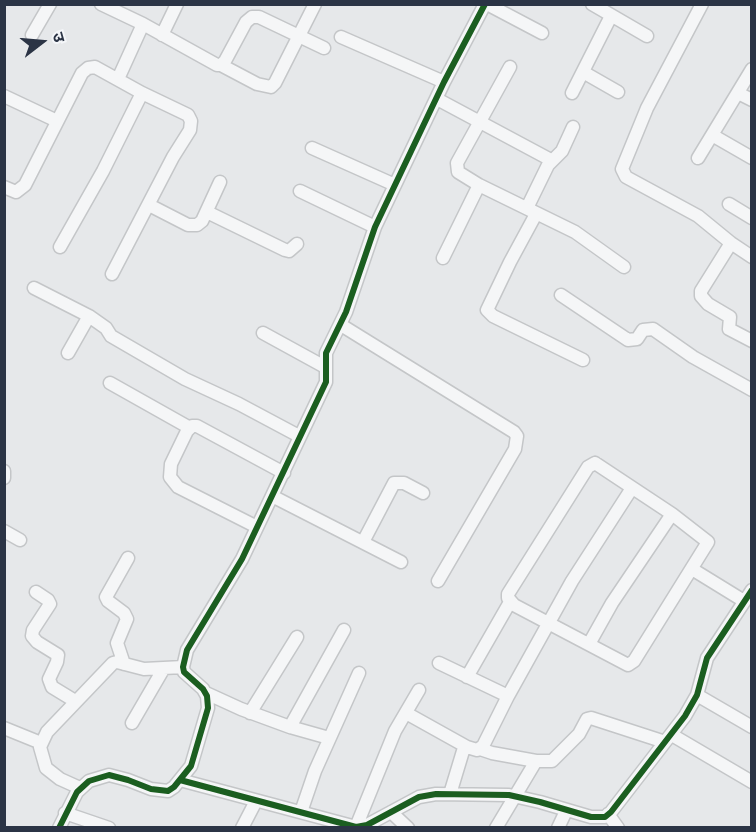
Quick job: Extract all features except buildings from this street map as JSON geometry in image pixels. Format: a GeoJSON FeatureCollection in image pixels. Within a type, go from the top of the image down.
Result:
{"type":"FeatureCollection","features":[{"type":"Feature","properties":{"kind":"street"},"geometry":{"type":"LineString","coordinates":[[33,35],[50,4]]}},
{"type":"Feature","properties":{"kind":"street"},"geometry":{"type":"LineString","coordinates":[[101,4],[143,24],[213,64],[221,65],[257,84],[271,87],[315,4]]}},
{"type":"Feature","properties":{"kind":"street"},"geometry":{"type":"LineString","coordinates":[[162,35],[177,4]]}},
{"type":"Feature","properties":{"kind":"street"},"geometry":{"type":"LineString","coordinates":[[329,738],[250,713],[206,693],[188,677],[183,667],[188,650],[220,599],[326,382],[326,352],[341,325],[375,227],[444,82],[486,4],[542,33]]}},
{"type":"Feature","properties":{"kind":"street"},"geometry":{"type":"LineString","coordinates":[[592,4],[647,36]]}},
{"type":"Feature","properties":{"kind":"street"},"geometry":{"type":"LineString","coordinates":[[702,4],[647,108],[622,169],[626,177],[698,216],[752,257]]}},
{"type":"Feature","properties":{"kind":"street"},"geometry":{"type":"LineString","coordinates":[[572,93],[611,16]]}},
{"type":"Feature","properties":{"kind":"street"},"geometry":{"type":"LineString","coordinates":[[221,65],[246,22],[252,17],[259,18],[324,48]]}},
{"type":"Feature","properties":{"kind":"street"},"geometry":{"type":"LineString","coordinates":[[118,79],[143,24]]}},
{"type":"Feature","properties":{"kind":"street"},"geometry":{"type":"LineString","coordinates":[[341,38],[444,82]]}},
{"type":"Feature","properties":{"kind":"street"},"geometry":{"type":"LineString","coordinates":[[510,66],[456,168],[463,176],[479,185],[587,239],[624,267]]}},
{"type":"Feature","properties":{"kind":"street"},"geometry":{"type":"LineString","coordinates":[[4,187],[16,192],[22,189],[85,70],[95,67],[185,113],[191,122],[190,130],[173,157],[112,274]]}},
{"type":"Feature","properties":{"kind":"street"},"geometry":{"type":"LineString","coordinates":[[698,158],[752,69]]}},
{"type":"Feature","properties":{"kind":"street"},"geometry":{"type":"LineString","coordinates":[[583,72],[618,92]]}},
{"type":"Feature","properties":{"kind":"street"},"geometry":{"type":"LineString","coordinates":[[60,247],[142,93]]}},
{"type":"Feature","properties":{"kind":"street"},"geometry":{"type":"LineString","coordinates":[[738,93],[752,100]]}},
{"type":"Feature","properties":{"kind":"street"},"geometry":{"type":"LineString","coordinates":[[4,96],[57,121]]}},
{"type":"Feature","properties":{"kind":"street"},"geometry":{"type":"LineString","coordinates":[[437,99],[551,160]]}},
{"type":"Feature","properties":{"kind":"street"},"geometry":{"type":"LineString","coordinates":[[573,128],[562,151],[551,160],[532,211],[487,309],[493,316],[583,360]]}},
{"type":"Feature","properties":{"kind":"street"},"geometry":{"type":"LineString","coordinates":[[712,135],[752,158]]}},
{"type":"Feature","properties":{"kind":"street"},"geometry":{"type":"LineString","coordinates":[[312,148],[395,185]]}},
{"type":"Feature","properties":{"kind":"street"},"geometry":{"type":"LineString","coordinates":[[149,205],[191,226],[200,224],[220,182]]}},
{"type":"Feature","properties":{"kind":"street"},"geometry":{"type":"LineString","coordinates":[[443,258],[479,185]]}},
{"type":"Feature","properties":{"kind":"street"},"geometry":{"type":"LineString","coordinates":[[300,191],[375,227]]}},
{"type":"Feature","properties":{"kind":"street"},"geometry":{"type":"LineString","coordinates":[[729,204],[752,218]]}},
{"type":"Feature","properties":{"kind":"street"},"geometry":{"type":"LineString","coordinates":[[207,212],[285,250],[292,249],[297,244]]}},
{"type":"Feature","properties":{"kind":"street"},"geometry":{"type":"LineString","coordinates":[[731,243],[700,296],[708,304],[730,317],[729,329],[752,341]]}},
{"type":"Feature","properties":{"kind":"street"},"geometry":{"type":"LineString","coordinates":[[34,288],[89,316],[106,328],[111,336],[156,362],[300,436]]}},
{"type":"Feature","properties":{"kind":"street"},"geometry":{"type":"LineString","coordinates":[[561,295],[628,340],[637,339],[643,330],[653,329],[693,357],[752,390]]}},
{"type":"Feature","properties":{"kind":"street"},"geometry":{"type":"LineString","coordinates":[[68,353],[89,316]]}},
{"type":"Feature","properties":{"kind":"street"},"geometry":{"type":"LineString","coordinates":[[341,325],[517,436],[515,449],[438,580]]}},
{"type":"Feature","properties":{"kind":"street"},"geometry":{"type":"LineString","coordinates":[[263,333],[325,367]]}},
{"type":"Feature","properties":{"kind":"street"},"geometry":{"type":"LineString","coordinates":[[110,383],[190,428],[197,426],[204,429],[284,472]]}},
{"type":"Feature","properties":{"kind":"street"},"geometry":{"type":"LineString","coordinates":[[190,428],[171,464],[172,483],[257,527]]}},
{"type":"Feature","properties":{"kind":"street"},"geometry":{"type":"LineString","coordinates":[[467,677],[510,602],[508,594],[591,464],[599,464],[672,514],[708,542],[631,664],[625,664],[510,602]]}},
{"type":"Feature","properties":{"kind":"street"},"geometry":{"type":"LineString","coordinates":[[4,471],[4,478]]}},
{"type":"Feature","properties":{"kind":"street"},"geometry":{"type":"LineString","coordinates":[[363,542],[394,483],[404,483],[423,493]]}},
{"type":"Feature","properties":{"kind":"street"},"geometry":{"type":"LineString","coordinates":[[480,749],[589,554],[632,488]]}},
{"type":"Feature","properties":{"kind":"street"},"geometry":{"type":"LineString","coordinates":[[272,496],[401,562]]}},
{"type":"Feature","properties":{"kind":"street"},"geometry":{"type":"LineString","coordinates":[[588,644],[612,603],[672,514]]}},
{"type":"Feature","properties":{"kind":"street"},"geometry":{"type":"LineString","coordinates":[[4,531],[20,540]]}},
{"type":"Feature","properties":{"kind":"street"},"geometry":{"type":"LineString","coordinates":[[124,664],[117,643],[127,619],[124,613],[106,597],[128,558]]}},
{"type":"Feature","properties":{"kind":"street"},"geometry":{"type":"LineString","coordinates":[[692,568],[744,601]]}},
{"type":"Feature","properties":{"kind":"street"},"geometry":{"type":"LineString","coordinates":[[600,820],[685,716],[697,694],[707,658],[752,590]]}},
{"type":"Feature","properties":{"kind":"street"},"geometry":{"type":"LineString","coordinates":[[36,592],[50,604],[33,630],[32,636],[37,642],[58,655],[49,679],[52,687],[75,701]]}},
{"type":"Feature","properties":{"kind":"street"},"geometry":{"type":"LineString","coordinates":[[290,727],[344,630]]}},
{"type":"Feature","properties":{"kind":"street"},"geometry":{"type":"LineString","coordinates":[[250,713],[297,637]]}},
{"type":"Feature","properties":{"kind":"street"},"geometry":{"type":"LineString","coordinates":[[80,788],[60,779],[46,768],[41,753],[41,743],[47,732],[108,666],[115,662],[144,669],[183,667]]}},
{"type":"Feature","properties":{"kind":"street"},"geometry":{"type":"LineString","coordinates":[[439,663],[508,696]]}},
{"type":"Feature","properties":{"kind":"street"},"geometry":{"type":"LineString","coordinates":[[132,723],[164,668]]}},
{"type":"Feature","properties":{"kind":"street"},"geometry":{"type":"LineString","coordinates":[[301,812],[329,738],[358,673]]}},
{"type":"Feature","properties":{"kind":"street"},"geometry":{"type":"LineString","coordinates":[[363,827],[395,731],[419,690]]}},
{"type":"Feature","properties":{"kind":"street"},"geometry":{"type":"LineString","coordinates":[[59,828],[80,788],[94,779],[109,775],[151,789],[171,790],[191,766],[207,714],[206,693]]}},
{"type":"Feature","properties":{"kind":"street"},"geometry":{"type":"LineString","coordinates":[[697,694],[752,727]]}},
{"type":"Feature","properties":{"kind":"street"},"geometry":{"type":"LineString","coordinates":[[406,713],[466,747],[536,761],[552,761],[556,758],[579,734],[585,722],[591,718],[668,739],[752,782]]}},
{"type":"Feature","properties":{"kind":"street"},"geometry":{"type":"LineString","coordinates":[[4,728],[41,743]]}},
{"type":"Feature","properties":{"kind":"street"},"geometry":{"type":"LineString","coordinates":[[450,794],[466,747]]}},
{"type":"Feature","properties":{"kind":"street"},"geometry":{"type":"LineString","coordinates":[[496,828],[536,761]]}},
{"type":"Feature","properties":{"kind":"street"},"geometry":{"type":"LineString","coordinates":[[180,780],[363,827],[427,795],[450,794],[514,796],[600,820],[618,828]]}},
{"type":"Feature","properties":{"kind":"street"},"geometry":{"type":"LineString","coordinates":[[242,828],[256,801]]}},
{"type":"Feature","properties":{"kind":"street"},"geometry":{"type":"LineString","coordinates":[[558,828],[566,811]]}},
{"type":"Feature","properties":{"kind":"street"},"geometry":{"type":"LineString","coordinates":[[391,812],[408,828]]}},
{"type":"Feature","properties":{"kind":"street"},"geometry":{"type":"LineString","coordinates":[[65,813],[109,828]]}},
{"type":"Feature","properties":{"kind":"cycle path"},"geometry":{"type":"LineString","coordinates":[[59,828],[77,792],[89,781],[109,775],[151,789],[168,791],[191,766],[208,708],[207,696],[203,689],[184,672],[187,650],[242,559],[326,382],[326,353],[346,312],[375,227],[444,82],[485,4]]}},
{"type":"Feature","properties":{"kind":"cycle path"},"geometry":{"type":"LineString","coordinates":[[180,780],[356,827],[367,825],[419,797],[436,794],[509,795],[591,817],[605,817],[685,716],[697,695],[707,658],[752,590]]}}]}
